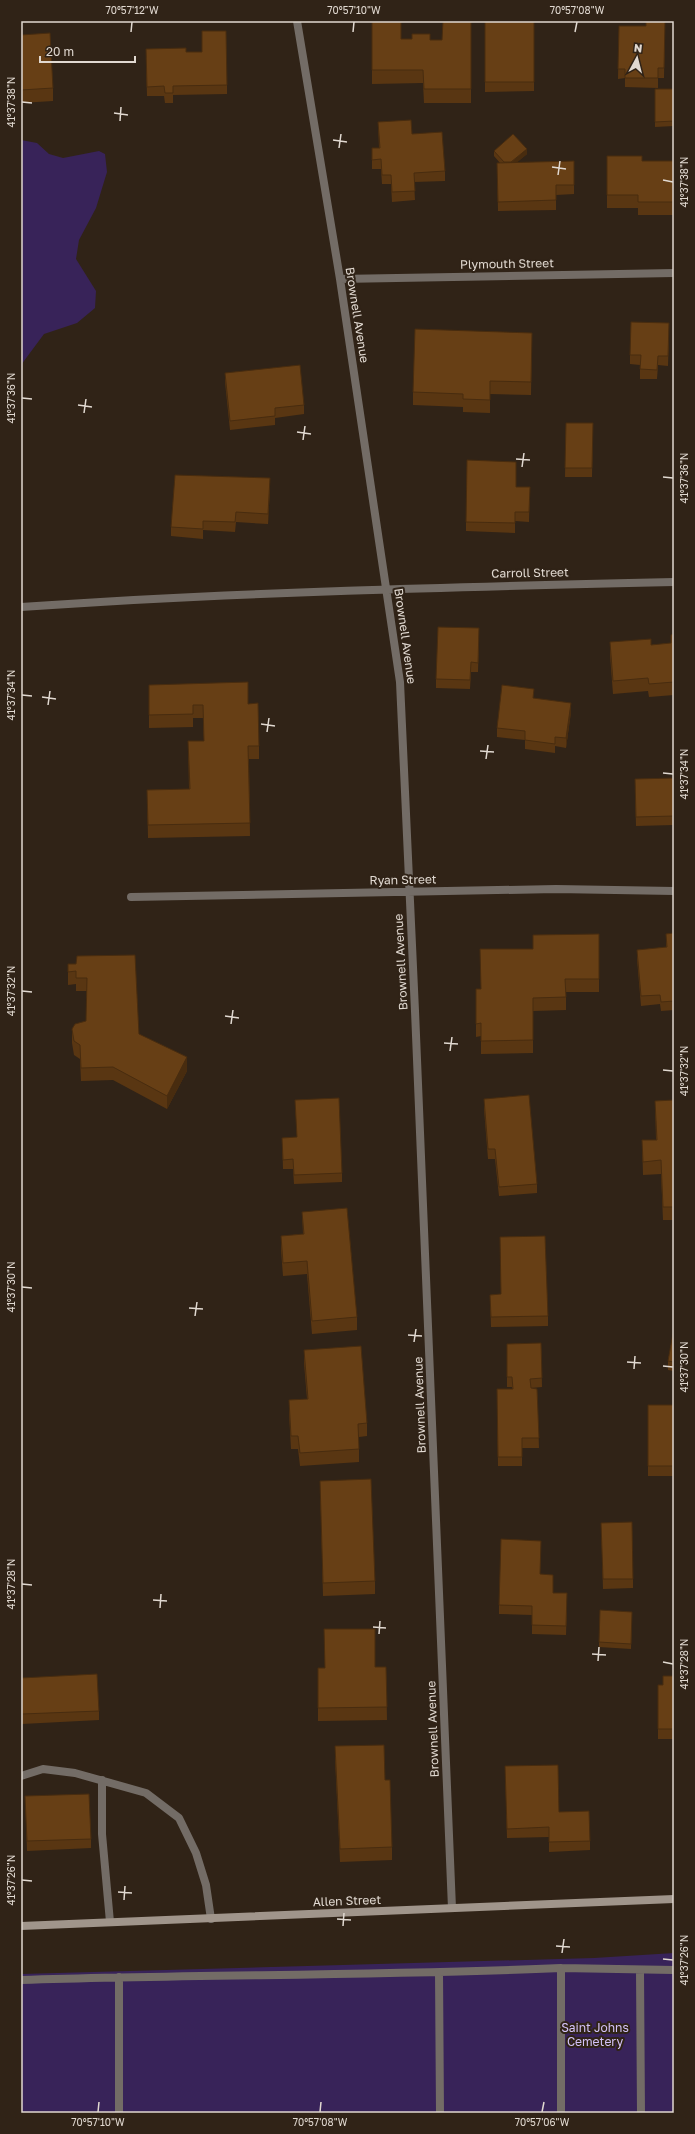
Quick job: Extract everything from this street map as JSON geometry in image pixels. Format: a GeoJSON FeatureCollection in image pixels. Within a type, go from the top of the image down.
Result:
{"type":"FeatureCollection","features":[{"type":"Feature","properties":{"kind":"street","name":"Brownell Avenue"},"geometry":{"type":"LineString","coordinates":[[297,21],[340,279],[400,682],[452,1908]]}},
{"type":"Feature","properties":{"kind":"street","name":"Plymouth Street"},"geometry":{"type":"LineString","coordinates":[[340,279],[674,273]]}},
{"type":"Feature","properties":{"kind":"street","name":"Carroll Street"},"geometry":{"type":"LineString","coordinates":[[21,607],[168,597],[386,588],[674,582]]}},
{"type":"Feature","properties":{"kind":"street","name":"Ryan Street"},"geometry":{"type":"LineString","coordinates":[[132,897],[556,889],[674,891]]}},
{"type":"Feature","properties":{"kind":"street"},"geometry":{"type":"LineString","coordinates":[[21,1776],[43,1769],[75,1773],[146,1793],[179,1818],[196,1853],[206,1885],[211,1919]]}},
{"type":"Feature","properties":{"kind":"street"},"geometry":{"type":"LineString","coordinates":[[102,1780],[102,1834],[110,1922]]}},
{"type":"Feature","properties":{"kind":"street","name":"Allen Street"},"geometry":{"type":"LineString","coordinates":[[21,1926],[674,1899]]}},
{"type":"Feature","properties":{"kind":"street"},"geometry":{"type":"LineString","coordinates":[[561,1968],[561,2113]]}},
{"type":"Feature","properties":{"kind":"street"},"geometry":{"type":"LineString","coordinates":[[21,1980],[119,1977],[439,1973],[561,1968],[640,1971],[674,1970]]}},
{"type":"Feature","properties":{"kind":"street"},"geometry":{"type":"LineString","coordinates":[[640,1971],[641,2113]]}},
{"type":"Feature","properties":{"kind":"street"},"geometry":{"type":"LineString","coordinates":[[439,1973],[440,2113]]}},
{"type":"Feature","properties":{"kind":"street"},"geometry":{"type":"LineString","coordinates":[[119,1977],[119,2113]]}},
{"type":"Feature","properties":{"kind":"green space"},"geometry":{"type":"Polygon","coordinates":[[[21,140],[37,143],[49,154],[63,158],[99,151],[105,154],[107,172],[96,208],[79,240],[76,259],[96,291],[95,308],[77,323],[44,334],[21,365],[21,140]]]}},
{"type":"Feature","properties":{"kind":"green space","name":"Saint Johns Cemetery"},"geometry":{"type":"Polygon","coordinates":[[[674,1953],[674,2113],[21,2113],[21,1974],[594,1958],[674,1953]]]}},
{"type":"Feature","properties":{"kind":"building"},"geometry":{"type":"Polygon","coordinates":[[[372,21],[401,21],[401,39],[412,39],[412,34],[430,34],[430,40],[442,40],[443,21],[471,21],[471,89],[424,89],[423,70],[372,70],[372,21]]]}},
{"type":"Feature","properties":{"kind":"building"},"geometry":{"type":"Polygon","coordinates":[[[485,21],[534,21],[534,82],[485,82],[485,21]]]}},
{"type":"Feature","properties":{"kind":"building"},"geometry":{"type":"Polygon","coordinates":[[[646,21],[665,21],[664,68],[658,68],[658,78],[625,78],[625,69],[618,69],[619,26],[646,26],[646,21]]]}},
{"type":"Feature","properties":{"kind":"building"},"geometry":{"type":"Polygon","coordinates":[[[202,31],[226,31],[227,85],[173,86],[173,93],[165,93],[164,86],[147,87],[146,49],[186,48],[186,52],[202,52],[202,31]]]}},
{"type":"Feature","properties":{"kind":"building"},"geometry":{"type":"Polygon","coordinates":[[[50,33],[53,88],[21,90],[21,35],[50,33]]]}},
{"type":"Feature","properties":{"kind":"building"},"geometry":{"type":"Polygon","coordinates":[[[655,89],[674,89],[674,121],[655,122],[655,89]]]}},
{"type":"Feature","properties":{"kind":"building"},"geometry":{"type":"Polygon","coordinates":[[[411,120],[412,134],[442,132],[445,171],[414,173],[415,191],[392,192],[391,175],[382,175],[381,159],[372,160],[372,148],[380,148],[378,122],[411,120]]]}},
{"type":"Feature","properties":{"kind":"building"},"geometry":{"type":"Polygon","coordinates":[[[513,134],[527,149],[511,162],[504,162],[494,151],[513,134]]]}},
{"type":"Feature","properties":{"kind":"building"},"geometry":{"type":"Polygon","coordinates":[[[607,156],[642,156],[642,161],[674,161],[674,202],[638,202],[638,195],[607,195],[607,156]]]}},
{"type":"Feature","properties":{"kind":"building"},"geometry":{"type":"Polygon","coordinates":[[[574,161],[574,185],[556,185],[556,200],[498,202],[497,163],[574,161]]]}},
{"type":"Feature","properties":{"kind":"building"},"geometry":{"type":"Polygon","coordinates":[[[631,322],[669,323],[668,356],[658,356],[657,370],[640,369],[641,355],[630,355],[631,322]]]}},
{"type":"Feature","properties":{"kind":"building"},"geometry":{"type":"Polygon","coordinates":[[[415,329],[532,333],[531,382],[490,381],[490,400],[463,399],[463,394],[413,392],[415,329]]]}},
{"type":"Feature","properties":{"kind":"building"},"geometry":{"type":"Polygon","coordinates":[[[300,365],[304,405],[275,408],[275,416],[230,421],[225,373],[300,365]]]}},
{"type":"Feature","properties":{"kind":"building"},"geometry":{"type":"Polygon","coordinates":[[[566,423],[593,423],[592,468],[565,468],[566,423]]]}},
{"type":"Feature","properties":{"kind":"building"},"geometry":{"type":"Polygon","coordinates":[[[467,460],[516,462],[516,487],[530,487],[529,512],[515,512],[515,523],[466,522],[467,460]]]}},
{"type":"Feature","properties":{"kind":"building"},"geometry":{"type":"Polygon","coordinates":[[[175,475],[270,478],[268,514],[236,512],[235,522],[203,521],[203,529],[171,527],[175,475]]]}},
{"type":"Feature","properties":{"kind":"building"},"geometry":{"type":"Polygon","coordinates":[[[438,627],[479,628],[478,663],[471,662],[470,680],[436,679],[438,627]]]}},
{"type":"Feature","properties":{"kind":"building"},"geometry":{"type":"Polygon","coordinates":[[[674,634],[674,682],[649,684],[648,678],[613,681],[610,642],[651,639],[651,645],[671,643],[671,635],[674,634]]]}},
{"type":"Feature","properties":{"kind":"building"},"geometry":{"type":"Polygon","coordinates":[[[248,682],[248,704],[258,703],[259,746],[248,746],[250,823],[148,825],[147,790],[190,789],[188,741],[204,741],[203,705],[193,705],[193,714],[149,715],[149,685],[248,682]]]}},
{"type":"Feature","properties":{"kind":"building"},"geometry":{"type":"Polygon","coordinates":[[[502,685],[534,689],[533,698],[571,703],[566,738],[555,737],[555,744],[525,740],[525,731],[497,728],[502,685]]]}},
{"type":"Feature","properties":{"kind":"building"},"geometry":{"type":"Polygon","coordinates":[[[674,778],[674,816],[636,817],[635,779],[674,778]]]}},
{"type":"Feature","properties":{"kind":"building"},"geometry":{"type":"Polygon","coordinates":[[[674,933],[674,1001],[661,1002],[660,995],[641,996],[637,950],[667,947],[666,934],[674,933]]]}},
{"type":"Feature","properties":{"kind":"building"},"geometry":{"type":"Polygon","coordinates":[[[599,934],[599,979],[565,979],[566,997],[533,998],[533,1040],[481,1041],[481,1023],[476,1024],[476,989],[481,989],[480,949],[533,949],[533,935],[599,934]]]}},
{"type":"Feature","properties":{"kind":"building"},"geometry":{"type":"Polygon","coordinates":[[[135,955],[139,1034],[187,1057],[167,1096],[113,1067],[81,1068],[80,1045],[74,1041],[72,1029],[75,1024],[86,1021],[87,978],[76,978],[76,971],[68,972],[68,964],[76,964],[77,956],[135,955]]]}},
{"type":"Feature","properties":{"kind":"building"},"geometry":{"type":"Polygon","coordinates":[[[529,1095],[537,1184],[499,1187],[495,1149],[488,1149],[484,1099],[529,1095]]]}},
{"type":"Feature","properties":{"kind":"building"},"geometry":{"type":"Polygon","coordinates":[[[339,1098],[342,1173],[294,1175],[293,1159],[283,1160],[282,1138],[297,1137],[295,1100],[339,1098]]]}},
{"type":"Feature","properties":{"kind":"building"},"geometry":{"type":"Polygon","coordinates":[[[674,1100],[674,1207],[663,1207],[661,1160],[643,1162],[642,1140],[657,1140],[655,1101],[674,1100]]]}},
{"type":"Feature","properties":{"kind":"building"},"geometry":{"type":"Polygon","coordinates":[[[347,1208],[357,1317],[312,1321],[307,1261],[283,1263],[281,1236],[304,1234],[302,1212],[347,1208]]]}},
{"type":"Feature","properties":{"kind":"building"},"geometry":{"type":"Polygon","coordinates":[[[545,1236],[548,1316],[491,1317],[490,1295],[501,1294],[500,1237],[545,1236]]]}},
{"type":"Feature","properties":{"kind":"building"},"geometry":{"type":"Polygon","coordinates":[[[674,1328],[674,1362],[668,1361],[674,1328]]]}},
{"type":"Feature","properties":{"kind":"building"},"geometry":{"type":"Polygon","coordinates":[[[541,1343],[542,1378],[530,1379],[531,1388],[537,1389],[539,1438],[522,1438],[522,1457],[498,1457],[497,1389],[513,1389],[512,1377],[507,1377],[507,1344],[541,1343]]]}},
{"type":"Feature","properties":{"kind":"building"},"geometry":{"type":"Polygon","coordinates":[[[361,1346],[367,1423],[358,1424],[359,1449],[300,1453],[298,1436],[291,1436],[289,1400],[308,1399],[304,1350],[361,1346]]]}},
{"type":"Feature","properties":{"kind":"building"},"geometry":{"type":"Polygon","coordinates":[[[648,1405],[674,1405],[674,1466],[648,1466],[648,1405]]]}},
{"type":"Feature","properties":{"kind":"building"},"geometry":{"type":"Polygon","coordinates":[[[371,1479],[375,1581],[323,1583],[320,1481],[371,1479]]]}},
{"type":"Feature","properties":{"kind":"building"},"geometry":{"type":"Polygon","coordinates":[[[632,1522],[633,1579],[603,1579],[601,1523],[632,1522]]]}},
{"type":"Feature","properties":{"kind":"building"},"geometry":{"type":"Polygon","coordinates":[[[501,1539],[541,1541],[540,1574],[553,1575],[553,1593],[567,1593],[566,1626],[532,1625],[532,1606],[499,1605],[501,1539]]]}},
{"type":"Feature","properties":{"kind":"building"},"geometry":{"type":"Polygon","coordinates":[[[600,1610],[632,1612],[631,1644],[599,1642],[600,1610]]]}},
{"type":"Feature","properties":{"kind":"building"},"geometry":{"type":"Polygon","coordinates":[[[324,1629],[375,1629],[375,1667],[386,1667],[387,1707],[318,1708],[318,1668],[325,1668],[324,1629]]]}},
{"type":"Feature","properties":{"kind":"building"},"geometry":{"type":"Polygon","coordinates":[[[97,1674],[99,1711],[22,1714],[21,1678],[97,1674]]]}},
{"type":"Feature","properties":{"kind":"building"},"geometry":{"type":"Polygon","coordinates":[[[663,1676],[674,1676],[674,1729],[658,1729],[658,1685],[663,1685],[663,1676]]]}},
{"type":"Feature","properties":{"kind":"building"},"geometry":{"type":"Polygon","coordinates":[[[384,1745],[385,1780],[390,1780],[392,1847],[340,1849],[335,1746],[384,1745]]]}},
{"type":"Feature","properties":{"kind":"building"},"geometry":{"type":"Polygon","coordinates":[[[558,1765],[559,1812],[589,1811],[590,1841],[549,1842],[549,1827],[507,1829],[505,1766],[558,1765]]]}},
{"type":"Feature","properties":{"kind":"building"},"geometry":{"type":"Polygon","coordinates":[[[89,1794],[91,1839],[27,1841],[25,1796],[89,1794]]]}}]}
